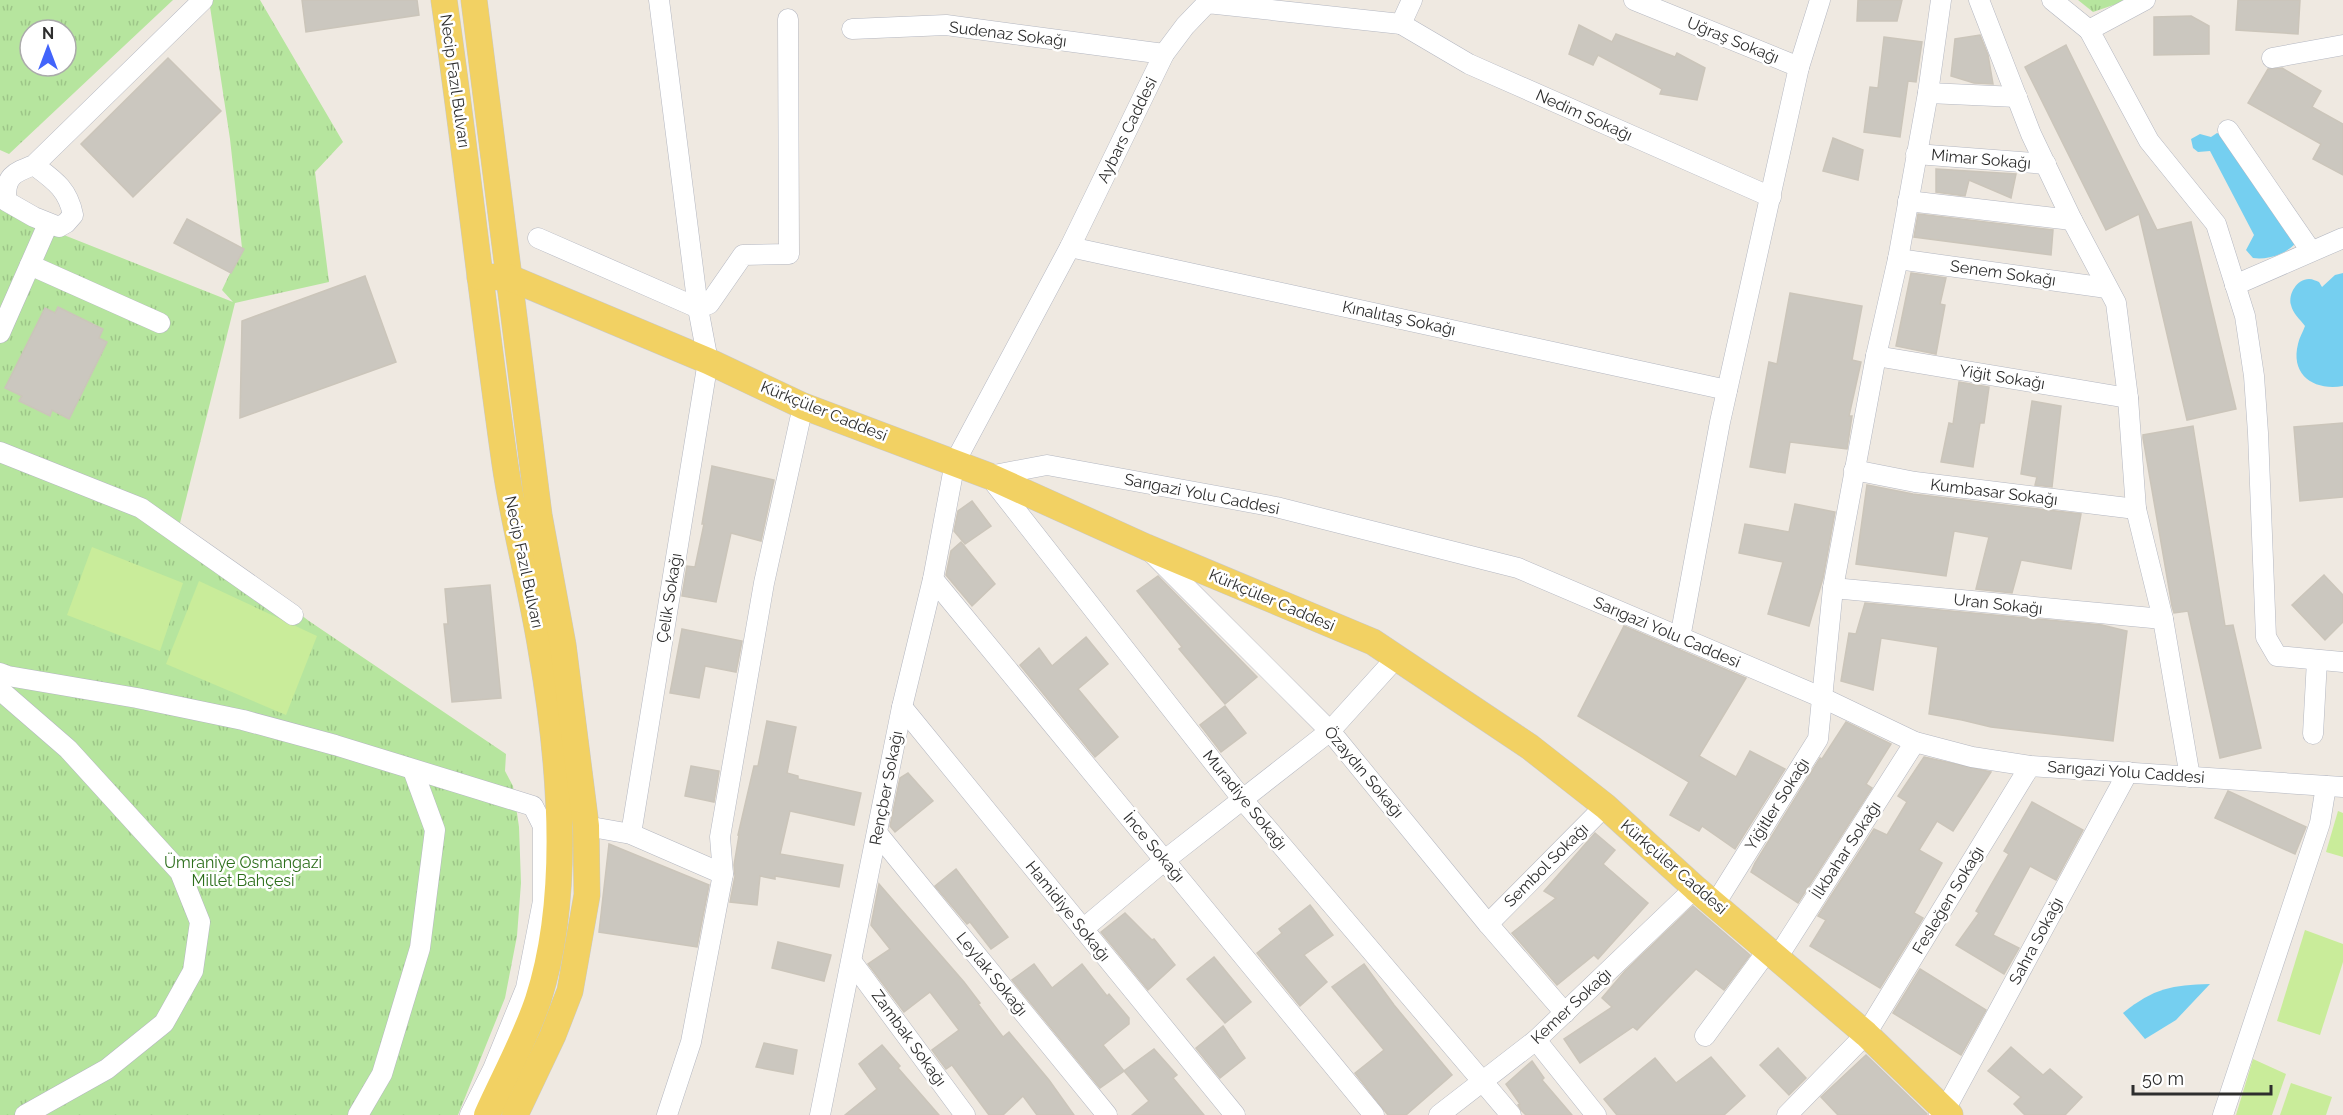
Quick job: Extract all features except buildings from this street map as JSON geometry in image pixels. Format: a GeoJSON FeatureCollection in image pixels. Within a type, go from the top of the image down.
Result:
{"type":"FeatureCollection","features":[{"type":"Feature","properties":{"kind":"main road","name":"Necip Fazıl Bulvarı"},"geometry":{"type":"LineString","coordinates":[[444,0],[511,506],[542,650],[555,745],[559,821],[555,917],[550,951],[537,1001],[487,1115]]}},
{"type":"Feature","properties":{"kind":"main road","name":"Necip Fazıl Bulvarı"},"geometry":{"type":"LineString","coordinates":[[474,0],[539,514],[563,645],[586,826],[587,895],[570,991],[553,1035],[515,1115]]}},
{"type":"Feature","properties":{"kind":"main road","name":"Kürkçüler Caddesi"},"geometry":{"type":"LineString","coordinates":[[480,277],[508,277],[708,361],[802,406],[989,476],[1146,547],[1373,642],[1530,747],[1605,806],[1695,888],[1866,1034],[1945,1113]]}},
{"type":"Feature","properties":{"kind":"street"},"geometry":{"type":"LineString","coordinates":[[34,165],[58,185],[70,199],[73,214],[66,223],[58,227],[48,224],[3,199],[8,182],[15,172],[34,165],[202,0]]}},
{"type":"Feature","properties":{"kind":"street","name":"Çelik Sokağı"},"geometry":{"type":"LineString","coordinates":[[632,834],[708,361],[698,308],[659,0]]}},
{"type":"Feature","properties":{"kind":"street"},"geometry":{"type":"LineString","coordinates":[[1401,24],[1412,0]]}},
{"type":"Feature","properties":{"kind":"street","name":"Uğraş Sokağı"},"geometry":{"type":"LineString","coordinates":[[1634,0],[1799,67]]}},
{"type":"Feature","properties":{"kind":"street"},"geometry":{"type":"LineString","coordinates":[[1680,638],[1727,390],[1799,67],[1820,0]]}},
{"type":"Feature","properties":{"kind":"street","name":"Yiğitler Sokağı"},"geometry":{"type":"LineString","coordinates":[[1715,904],[1818,739],[1833,588],[1876,356],[1898,259],[1928,93],[1941,0]]}},
{"type":"Feature","properties":{"kind":"street"},"geometry":{"type":"LineString","coordinates":[[1979,0],[2017,98],[2046,164],[2072,220],[2116,303],[2128,398],[2136,509],[2163,619],[2190,777]]}},
{"type":"Feature","properties":{"kind":"street"},"geometry":{"type":"LineString","coordinates":[[2052,0],[2090,30],[2149,141],[2216,224],[2245,316],[2255,388],[2266,637],[2277,656],[2343,662]]}},
{"type":"Feature","properties":{"kind":"street"},"geometry":{"type":"LineString","coordinates":[[2090,30],[2145,0]]}},
{"type":"Feature","properties":{"kind":"street","name":"Aybars Caddesi"},"geometry":{"type":"LineString","coordinates":[[955,462],[1070,247],[1164,54],[1207,2],[1401,24]]}},
{"type":"Feature","properties":{"kind":"street"},"geometry":{"type":"LineString","coordinates":[[538,238],[698,308],[710,304],[743,255],[789,254],[788,19]]}},
{"type":"Feature","properties":{"kind":"street","name":"Nedim Sokağı"},"geometry":{"type":"LineString","coordinates":[[1401,24],[1469,64],[1771,197]]}},
{"type":"Feature","properties":{"kind":"street","name":"Sudenaz Sokağı"},"geometry":{"type":"LineString","coordinates":[[852,29],[946,26],[1164,54]]}},
{"type":"Feature","properties":{"kind":"street"},"geometry":{"type":"LineString","coordinates":[[2272,58],[2343,45]]}},
{"type":"Feature","properties":{"kind":"street"},"geometry":{"type":"LineString","coordinates":[[1928,93],[2017,98]]}},
{"type":"Feature","properties":{"kind":"street"},"geometry":{"type":"LineString","coordinates":[[2228,130],[2311,251]]}},
{"type":"Feature","properties":{"kind":"street","name":"Mimar Sokağı"},"geometry":{"type":"LineString","coordinates":[[1916,154],[2046,164]]}},
{"type":"Feature","properties":{"kind":"street"},"geometry":{"type":"LineString","coordinates":[[1908,201],[2072,220]]}},
{"type":"Feature","properties":{"kind":"street"},"geometry":{"type":"LineString","coordinates":[[0,333],[48,224]]}},
{"type":"Feature","properties":{"kind":"street"},"geometry":{"type":"LineString","coordinates":[[2235,285],[2343,238]]}},
{"type":"Feature","properties":{"kind":"street","name":"Kınalıtaş Sokağı"},"geometry":{"type":"LineString","coordinates":[[1070,247],[1727,390]]}},
{"type":"Feature","properties":{"kind":"street","name":"Senem Sokağı"},"geometry":{"type":"LineString","coordinates":[[1898,259],[2107,288]]}},
{"type":"Feature","properties":{"kind":"street"},"geometry":{"type":"LineString","coordinates":[[30,265],[160,323]]}},
{"type":"Feature","properties":{"kind":"street","name":"Yiğit Sokağı"},"geometry":{"type":"LineString","coordinates":[[1876,356],[2128,398]]}},
{"type":"Feature","properties":{"kind":"street"},"geometry":{"type":"LineString","coordinates":[[667,1115],[691,1042],[723,874],[720,837],[764,583],[802,406]]}},
{"type":"Feature","properties":{"kind":"street"},"geometry":{"type":"LineString","coordinates":[[0,452],[141,508],[293,615]]}},
{"type":"Feature","properties":{"kind":"street","name":"Rençber Sokağı"},"geometry":{"type":"LineString","coordinates":[[825,1111],[902,707],[933,579],[955,462]]}},
{"type":"Feature","properties":{"kind":"street","name":"Sarıgazi Yolu Caddesi"},"geometry":{"type":"LineString","coordinates":[[989,476],[1047,465],[1276,507],[1518,568],[1822,698],[1915,742],[1972,757],[2030,766],[2335,787]]}},
{"type":"Feature","properties":{"kind":"street","name":"Kumbasar Sokağı"},"geometry":{"type":"LineString","coordinates":[[1854,470],[1906,481],[2136,509]]}},
{"type":"Feature","properties":{"kind":"street","name":"Muradiye Sokağı"},"geometry":{"type":"LineString","coordinates":[[989,476],[1243,800],[1511,1115]]}},
{"type":"Feature","properties":{"kind":"street","name":"Özaydın Sokağı"},"geometry":{"type":"LineString","coordinates":[[1146,547],[1330,731],[1488,924],[1565,1013]]}},
{"type":"Feature","properties":{"kind":"street","name":"İnce Sokağı"},"geometry":{"type":"LineString","coordinates":[[933,579],[1374,1115]]}},
{"type":"Feature","properties":{"kind":"street","name":"Uran Sokağı"},"geometry":{"type":"LineString","coordinates":[[1833,588],[2163,619]]}},
{"type":"Feature","properties":{"kind":"street"},"geometry":{"type":"LineString","coordinates":[[1083,928],[1165,860],[1330,731],[1396,658]]}},
{"type":"Feature","properties":{"kind":"street"},"geometry":{"type":"LineString","coordinates":[[2313,734],[2317,660]]}},
{"type":"Feature","properties":{"kind":"street"},"geometry":{"type":"LineString","coordinates":[[0,673],[243,720],[335,745],[533,806],[543,826],[543,901],[526,988],[493,1069],[471,1115]]}},
{"type":"Feature","properties":{"kind":"street"},"geometry":{"type":"LineString","coordinates":[[0,690],[68,749],[180,872],[200,922],[193,971],[164,1023],[107,1069],[26,1115]]}},
{"type":"Feature","properties":{"kind":"street","name":"Hamidiye Sokağı"},"geometry":{"type":"LineString","coordinates":[[902,707],[1235,1115]]}},
{"type":"Feature","properties":{"kind":"street","name":"İlkbahar Sokağı"},"geometry":{"type":"LineString","coordinates":[[1705,1036],[1772,954],[1915,742]]}},
{"type":"Feature","properties":{"kind":"street","name":"Fesleğen Sokağı"},"geometry":{"type":"LineString","coordinates":[[1787,1115],[1866,1034],[2030,766]]}},
{"type":"Feature","properties":{"kind":"street"},"geometry":{"type":"LineString","coordinates":[[358,1115],[382,1074],[420,948],[435,831],[413,770]]}},
{"type":"Feature","properties":{"kind":"street","name":"Sahra Sokağı"},"geometry":{"type":"LineString","coordinates":[[1945,1113],[2128,772]]}},
{"type":"Feature","properties":{"kind":"street"},"geometry":{"type":"LineString","coordinates":[[2223,1115],[2319,823],[2335,787]]}},
{"type":"Feature","properties":{"kind":"street","name":"Sembol Sokağı"},"geometry":{"type":"LineString","coordinates":[[1488,924],[1605,806]]}},
{"type":"Feature","properties":{"kind":"street"},"geometry":{"type":"LineString","coordinates":[[586,826],[632,834],[723,874]]}},
{"type":"Feature","properties":{"kind":"street","name":"Leylak Sokağı"},"geometry":{"type":"LineString","coordinates":[[877,833],[1107,1115]]}},
{"type":"Feature","properties":{"kind":"street","name":"Kemer Sokağı"},"geometry":{"type":"LineString","coordinates":[[1439,1115],[1536,1040],[1695,888]]}},
{"type":"Feature","properties":{"kind":"street","name":"Zambak Sokağı"},"geometry":{"type":"LineString","coordinates":[[852,962],[965,1115]]}},
{"type":"Feature","properties":{"kind":"street"},"geometry":{"type":"LineString","coordinates":[[1536,1040],[1596,1115]]}},
{"type":"Feature","properties":{"kind":"green space"},"geometry":{"type":"Polygon","coordinates":[[[0,0],[173,0],[9,154],[0,150],[0,0]]]}},
{"type":"Feature","properties":{"kind":"green space","name":"Ümraniye Osmangazi Millet Bahçesi"},"geometry":{"type":"Polygon","coordinates":[[[209,0],[260,0],[343,142],[315,172],[329,282],[235,303],[180,523],[309,621],[506,754],[505,771],[513,786],[519,827],[521,883],[517,936],[505,998],[458,1115],[0,1115],[0,207],[21,218],[233,302],[222,290],[242,248],[230,139],[209,0]]]}},
{"type":"Feature","properties":{"kind":"green space"},"geometry":{"type":"Polygon","coordinates":[[[2078,0],[2128,0],[2093,12],[2078,0]]]}},
{"type":"Feature","properties":{"kind":"green space"},"geometry":{"type":"Polygon","coordinates":[[[92,547],[183,583],[160,651],[67,615],[92,547]]]}},
{"type":"Feature","properties":{"kind":"green space"},"geometry":{"type":"Polygon","coordinates":[[[199,581],[317,636],[286,715],[166,664],[199,581]]]}},
{"type":"Feature","properties":{"kind":"green space"},"geometry":{"type":"Polygon","coordinates":[[[2338,811],[2343,813],[2343,857],[2326,852],[2338,811]]]}},
{"type":"Feature","properties":{"kind":"green space"},"geometry":{"type":"Polygon","coordinates":[[[2305,930],[2343,944],[2343,962],[2320,1035],[2277,1021],[2305,930]]]}},
{"type":"Feature","properties":{"kind":"green space"},"geometry":{"type":"Polygon","coordinates":[[[2253,1059],[2286,1074],[2272,1115],[2236,1115],[2253,1059]]]}},
{"type":"Feature","properties":{"kind":"green space"},"geometry":{"type":"Polygon","coordinates":[[[2291,1083],[2332,1097],[2326,1115],[2280,1115],[2291,1083]]]}},
{"type":"Feature","properties":{"kind":"water"},"geometry":{"type":"Polygon","coordinates":[[[2217,133],[2223,135],[2295,244],[2286,251],[2275,256],[2253,258],[2246,250],[2254,235],[2210,151],[2198,152],[2193,148],[2191,139],[2200,134],[2211,137],[2217,133]]]}},
{"type":"Feature","properties":{"kind":"water"},"geometry":{"type":"Polygon","coordinates":[[[2343,273],[2343,386],[2323,386],[2307,379],[2301,373],[2296,355],[2305,326],[2293,311],[2290,301],[2297,284],[2310,279],[2319,282],[2322,287],[2335,275],[2343,273]]]}},
{"type":"Feature","properties":{"kind":"water"},"geometry":{"type":"Polygon","coordinates":[[[2210,984],[2176,1020],[2145,1039],[2123,1013],[2154,993],[2185,985],[2210,984]]]}}]}
